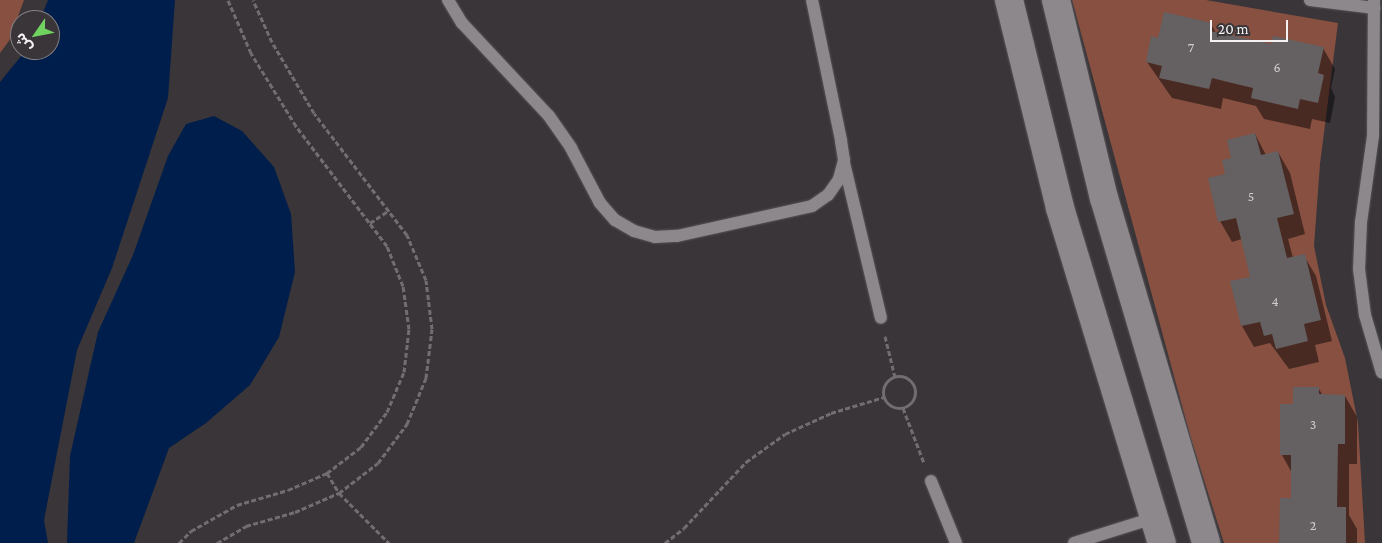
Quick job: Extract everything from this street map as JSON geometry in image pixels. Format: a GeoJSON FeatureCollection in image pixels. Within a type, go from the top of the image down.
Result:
{"type":"FeatureCollection","features":[{"type":"Feature","properties":{"kind":"street"},"geometry":{"type":"LineString","coordinates":[[1009,0],[1060,208],[1158,530],[1195,505]]}},
{"type":"Feature","properties":{"kind":"street"},"geometry":{"type":"LineString","coordinates":[[1056,0],[1104,198],[1206,543]]}},
{"type":"Feature","properties":{"kind":"lane"},"geometry":{"type":"LineString","coordinates":[[448,0],[462,23],[549,116],[571,148],[600,203],[615,220],[634,231],[655,237],[677,236],[812,206],[828,195],[839,179],[844,160]]}},
{"type":"Feature","properties":{"kind":"lane"},"geometry":{"type":"LineString","coordinates":[[812,0],[844,160],[881,318]]}},
{"type":"Feature","properties":{"kind":"lane"},"geometry":{"type":"LineString","coordinates":[[1310,0],[1374,4],[1374,136],[1361,222],[1359,268],[1365,315],[1382,373]]}},
{"type":"Feature","properties":{"kind":"lane"},"geometry":{"type":"LineString","coordinates":[[931,481],[956,543]]}},
{"type":"Feature","properties":{"kind":"lane"},"geometry":{"type":"LineString","coordinates":[[1074,543],[1158,530]]}},
{"type":"Feature","properties":{"kind":"path"},"geometry":{"type":"LineString","coordinates":[[179,543],[191,531],[237,505],[288,490],[327,473],[361,447],[382,419],[404,372],[409,329],[403,286],[387,246],[296,126],[251,53],[228,0]]}},
{"type":"Feature","properties":{"kind":"path"},"geometry":{"type":"LineString","coordinates":[[217,543],[246,526],[295,512],[339,494],[378,463],[407,424],[426,378],[432,329],[426,280],[407,235],[390,210],[314,113],[272,42],[253,0]]}},
{"type":"Feature","properties":{"kind":"path"},"geometry":{"type":"LineString","coordinates":[[370,223],[390,210]]}},
{"type":"Feature","properties":{"kind":"path"},"geometry":{"type":"LineString","coordinates":[[881,318],[895,377]]}},
{"type":"Feature","properties":{"kind":"path"},"geometry":{"type":"LineString","coordinates":[[903,376],[915,388],[915,396],[903,408],[895,407],[884,397],[884,389],[895,377],[903,376]]}},
{"type":"Feature","properties":{"kind":"path"},"geometry":{"type":"LineString","coordinates":[[665,543],[684,528],[746,462],[785,434],[831,413],[884,397]]}},
{"type":"Feature","properties":{"kind":"path"},"geometry":{"type":"LineString","coordinates":[[903,408],[931,481]]}},
{"type":"Feature","properties":{"kind":"path"},"geometry":{"type":"LineString","coordinates":[[327,473],[339,494],[389,543]]}},
{"type":"Feature","properties":{"kind":"shaded area"},"geometry":{"type":"Polygon","coordinates":[[[0,0],[24,0],[20,10],[10,10],[10,38],[0,53],[0,0]]]}},
{"type":"Feature","properties":{"kind":"shaded area"},"geometry":{"type":"Polygon","coordinates":[[[1072,0],[1206,0],[1338,23],[1320,164],[1314,246],[1326,305],[1345,358],[1358,423],[1365,543],[1224,543],[1191,439],[1072,0]]]}},
{"type":"Feature","properties":{"kind":"water"},"geometry":{"type":"Polygon","coordinates":[[[48,0],[175,0],[168,98],[112,268],[77,350],[44,520],[48,543],[0,543],[0,82],[18,60],[60,60],[60,10],[44,10],[48,0]]]}},
{"type":"Feature","properties":{"kind":"water"},"geometry":{"type":"Polygon","coordinates":[[[214,116],[242,131],[274,167],[291,214],[295,272],[279,337],[250,385],[206,423],[169,448],[134,543],[67,543],[70,456],[98,332],[133,255],[168,156],[186,124],[214,116]]]}},
{"type":"Feature","properties":{"kind":"building"},"geometry":{"type":"Polygon","coordinates":[[[1164,12],[1212,23],[1210,31],[1271,44],[1273,36],[1324,47],[1318,73],[1324,75],[1318,103],[1300,99],[1298,109],[1251,98],[1253,88],[1212,78],[1209,89],[1159,78],[1162,66],[1146,62],[1151,36],[1158,38],[1164,12]]]}},
{"type":"Feature","properties":{"kind":"building"},"geometry":{"type":"Polygon","coordinates":[[[1255,133],[1261,155],[1278,151],[1294,214],[1277,218],[1287,258],[1305,254],[1321,320],[1304,324],[1308,341],[1276,349],[1272,334],[1264,336],[1260,322],[1241,326],[1230,281],[1250,277],[1236,218],[1218,222],[1208,178],[1225,174],[1222,160],[1231,158],[1227,140],[1255,133]]]}},
{"type":"Feature","properties":{"kind":"building"},"geometry":{"type":"Polygon","coordinates":[[[1293,387],[1319,387],[1319,394],[1345,395],[1345,444],[1338,444],[1337,507],[1346,507],[1346,543],[1279,543],[1280,498],[1291,498],[1291,455],[1280,455],[1280,404],[1293,404],[1293,387]]]}}]}
